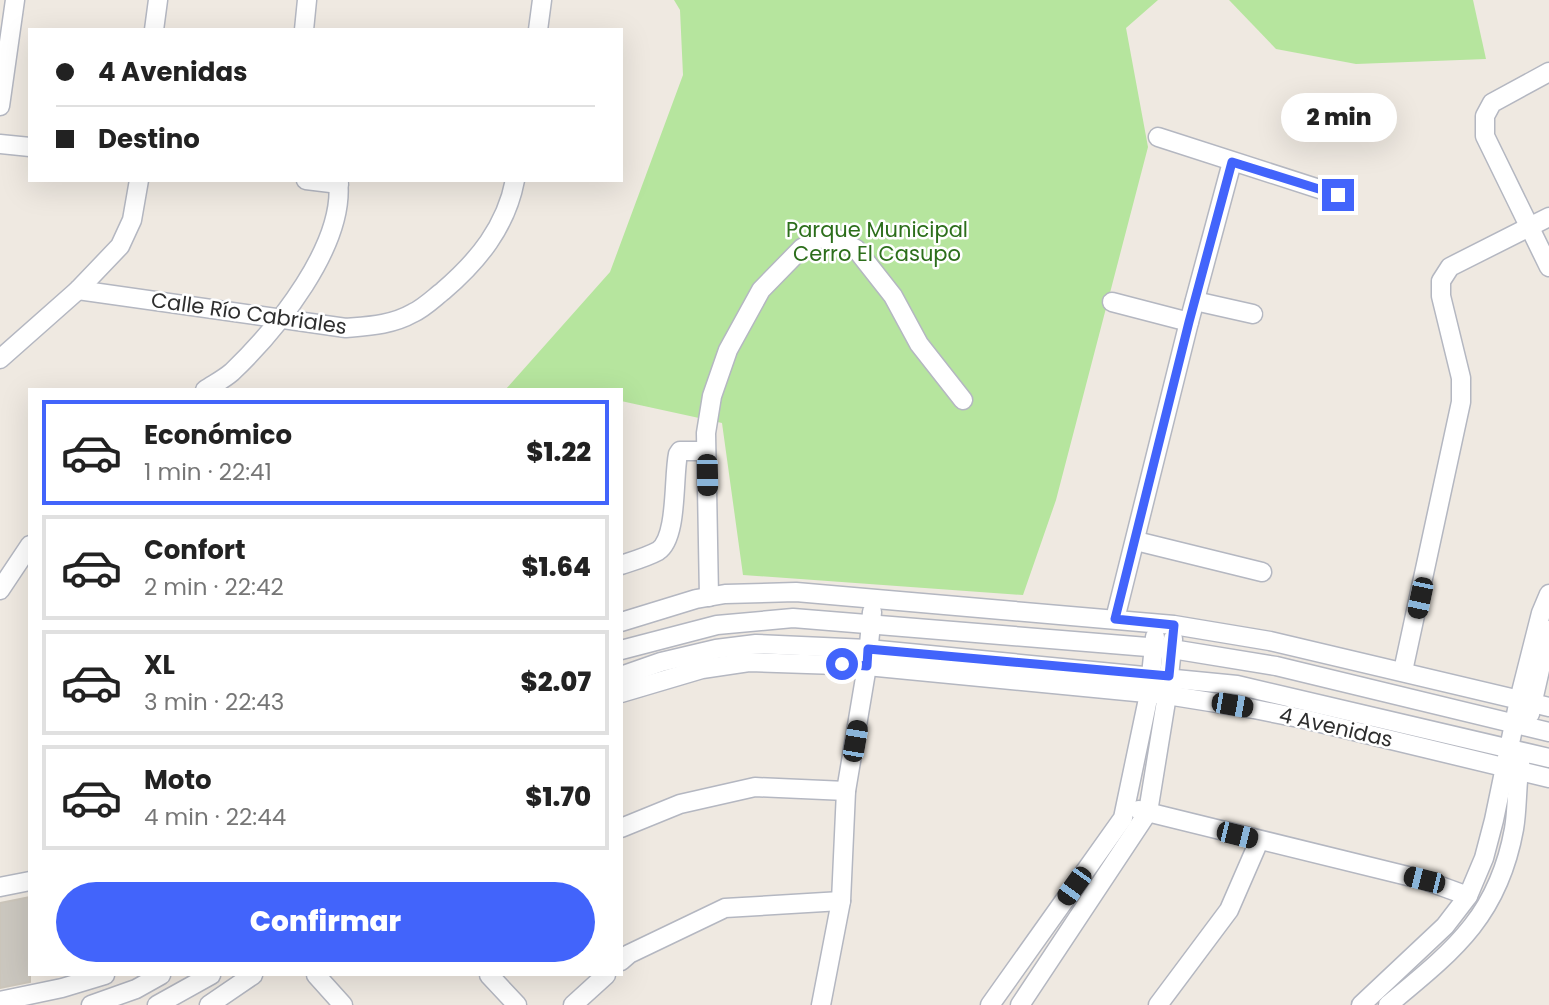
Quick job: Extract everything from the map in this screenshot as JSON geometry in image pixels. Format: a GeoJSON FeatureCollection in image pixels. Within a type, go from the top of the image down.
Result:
{"type":"FeatureCollection","features":[{"type":"Feature","properties":{"kind":"street"},"geometry":{"type":"LineString","coordinates":[[0,106],[15,0]]}},
{"type":"Feature","properties":{"kind":"street"},"geometry":{"type":"LineString","coordinates":[[154,28],[158,0]]}},
{"type":"Feature","properties":{"kind":"street"},"geometry":{"type":"LineString","coordinates":[[304,28],[307,0]]}},
{"type":"Feature","properties":{"kind":"street"},"geometry":{"type":"LineString","coordinates":[[538,28],[542,0]]}},
{"type":"Feature","properties":{"kind":"street"},"geometry":{"type":"LineString","coordinates":[[1549,72],[1492,103],[1485,116],[1485,136],[1549,267]]}},
{"type":"Feature","properties":{"kind":"street"},"geometry":{"type":"LineString","coordinates":[[1158,137],[1338,195]]}},
{"type":"Feature","properties":{"kind":"street"},"geometry":{"type":"LineString","coordinates":[[0,144],[28,148]]}},
{"type":"Feature","properties":{"kind":"street"},"geometry":{"type":"LineString","coordinates":[[1115,619],[1232,162]]}},
{"type":"Feature","properties":{"kind":"street"},"geometry":{"type":"LineString","coordinates":[[0,359],[78,290],[120,246],[132,220],[139,182]]}},
{"type":"Feature","properties":{"kind":"street"},"geometry":{"type":"LineString","coordinates":[[208,388],[231,373],[280,318],[312,276],[332,229],[338,182]]}},
{"type":"Feature","properties":{"kind":"street","name":"Calle Río Cabriales"},"geometry":{"type":"LineString","coordinates":[[78,290],[346,328],[383,325],[414,313],[468,270],[489,245],[503,217],[514,182]]}},
{"type":"Feature","properties":{"kind":"street"},"geometry":{"type":"LineString","coordinates":[[1403,671],[1461,402],[1461,378],[1441,296],[1441,281],[1450,267],[1549,217]]}},
{"type":"Feature","properties":{"kind":"street"},"geometry":{"type":"LineString","coordinates":[[709,597],[706,433],[712,396],[728,350],[761,290],[802,248],[818,239],[835,238],[856,249],[893,296],[919,344],[963,400]]}},
{"type":"Feature","properties":{"kind":"street"},"geometry":{"type":"LineString","coordinates":[[1195,300],[1253,314]]}},
{"type":"Feature","properties":{"kind":"street"},"geometry":{"type":"LineString","coordinates":[[1112,302],[1189,322]]}},
{"type":"Feature","properties":{"kind":"street"},"geometry":{"type":"LineString","coordinates":[[623,564],[657,552],[665,544],[671,532],[678,454],[688,449],[706,451]]}},
{"type":"Feature","properties":{"kind":"street"},"geometry":{"type":"LineString","coordinates":[[1136,541],[1262,572]]}},
{"type":"Feature","properties":{"kind":"street"},"geometry":{"type":"LineString","coordinates":[[0,590],[28,548]]}},
{"type":"Feature","properties":{"kind":"street"},"geometry":{"type":"LineString","coordinates":[[623,621],[709,597],[757,592],[796,592],[1115,619],[1174,625],[1270,641],[1533,703]]}},
{"type":"Feature","properties":{"kind":"street"},"geometry":{"type":"LineString","coordinates":[[1533,703],[1541,613],[1549,594]]}},
{"type":"Feature","properties":{"kind":"street"},"geometry":{"type":"LineString","coordinates":[[821,1005],[841,901],[846,791],[868,657],[872,598]]}},
{"type":"Feature","properties":{"kind":"street"},"geometry":{"type":"LineString","coordinates":[[623,649],[683,632],[751,620],[793,618],[1163,649],[1276,666],[1549,732]]}},
{"type":"Feature","properties":{"kind":"street"},"geometry":{"type":"LineString","coordinates":[[1156,623],[1163,649]]}},
{"type":"Feature","properties":{"kind":"street"},"geometry":{"type":"LineString","coordinates":[[1020,1005],[1148,812],[1163,649],[1174,625]]}},
{"type":"Feature","properties":{"kind":"street"},"geometry":{"type":"LineString","coordinates":[[1361,1005],[1426,945],[1468,896],[1484,858],[1512,769],[1520,726],[1533,703],[1549,630]]}},
{"type":"Feature","properties":{"kind":"street","name":"4 Avenidas"},"geometry":{"type":"LineString","coordinates":[[623,675],[661,662],[716,649],[756,645],[868,657],[1158,694],[1304,719],[1549,778]]}},
{"type":"Feature","properties":{"kind":"street","name":"4 Avenidas"},"geometry":{"type":"LineString","coordinates":[[623,692],[702,669],[749,662],[868,657],[1160,676],[1237,685],[1549,758]]}},
{"type":"Feature","properties":{"kind":"street"},"geometry":{"type":"LineString","coordinates":[[990,1005],[1123,818],[1158,694]]}},
{"type":"Feature","properties":{"kind":"street"},"geometry":{"type":"LineString","coordinates":[[1388,1005],[1453,951],[1486,909],[1499,883],[1515,827],[1512,769]]}},
{"type":"Feature","properties":{"kind":"street"},"geometry":{"type":"LineString","coordinates":[[623,827],[680,804],[755,787],[846,791]]}},
{"type":"Feature","properties":{"kind":"street"},"geometry":{"type":"LineString","coordinates":[[1125,807],[1424,880],[1468,896]]}},
{"type":"Feature","properties":{"kind":"street"},"geometry":{"type":"LineString","coordinates":[[1157,1005],[1229,910],[1259,841]]}},
{"type":"Feature","properties":{"kind":"street"},"geometry":{"type":"LineString","coordinates":[[0,887],[28,881]]}},
{"type":"Feature","properties":{"kind":"street"},"geometry":{"type":"LineString","coordinates":[[623,959],[725,908],[841,901]]}},
{"type":"Feature","properties":{"kind":"street"},"geometry":{"type":"LineString","coordinates":[[0,1001],[65,996],[103,976]]}},
{"type":"Feature","properties":{"kind":"street"},"geometry":{"type":"LineString","coordinates":[[91,1005],[136,989],[159,976]]}},
{"type":"Feature","properties":{"kind":"street"},"geometry":{"type":"LineString","coordinates":[[157,1005],[209,976]]}},
{"type":"Feature","properties":{"kind":"street"},"geometry":{"type":"LineString","coordinates":[[209,1005],[252,976]]}},
{"type":"Feature","properties":{"kind":"street"},"geometry":{"type":"LineString","coordinates":[[317,976],[343,1005]]}},
{"type":"Feature","properties":{"kind":"street"},"geometry":{"type":"LineString","coordinates":[[490,976],[517,1005]]}},
{"type":"Feature","properties":{"kind":"street"},"geometry":{"type":"LineString","coordinates":[[573,1005],[605,976]]}},
{"type":"Feature","properties":{"kind":"green space","name":"Parque Municipal Cerro El Casupo"},"geometry":{"type":"Polygon","coordinates":[[[674,0],[1158,0],[1126,28],[1148,147],[1056,500],[1023,595],[743,575],[722,423],[623,401],[623,388],[507,388],[610,272],[683,75],[680,10],[674,0]]]}},
{"type":"Feature","properties":{"kind":"green space"},"geometry":{"type":"Polygon","coordinates":[[[1229,0],[1473,0],[1486,59],[1356,64],[1276,49],[1229,0]]]}},
{"type":"Feature","properties":{"kind":"building"},"geometry":{"type":"Polygon","coordinates":[[[28,897],[30,982],[0,988],[0,903],[28,897]]]}},
{"type":"Feature","properties":{"kind":"route"},"geometry":{"type":"LineString","coordinates":[[842,664],[867,666],[868,649],[1169,676],[1174,625],[1115,619],[1232,162],[1338,195]]}}]}
